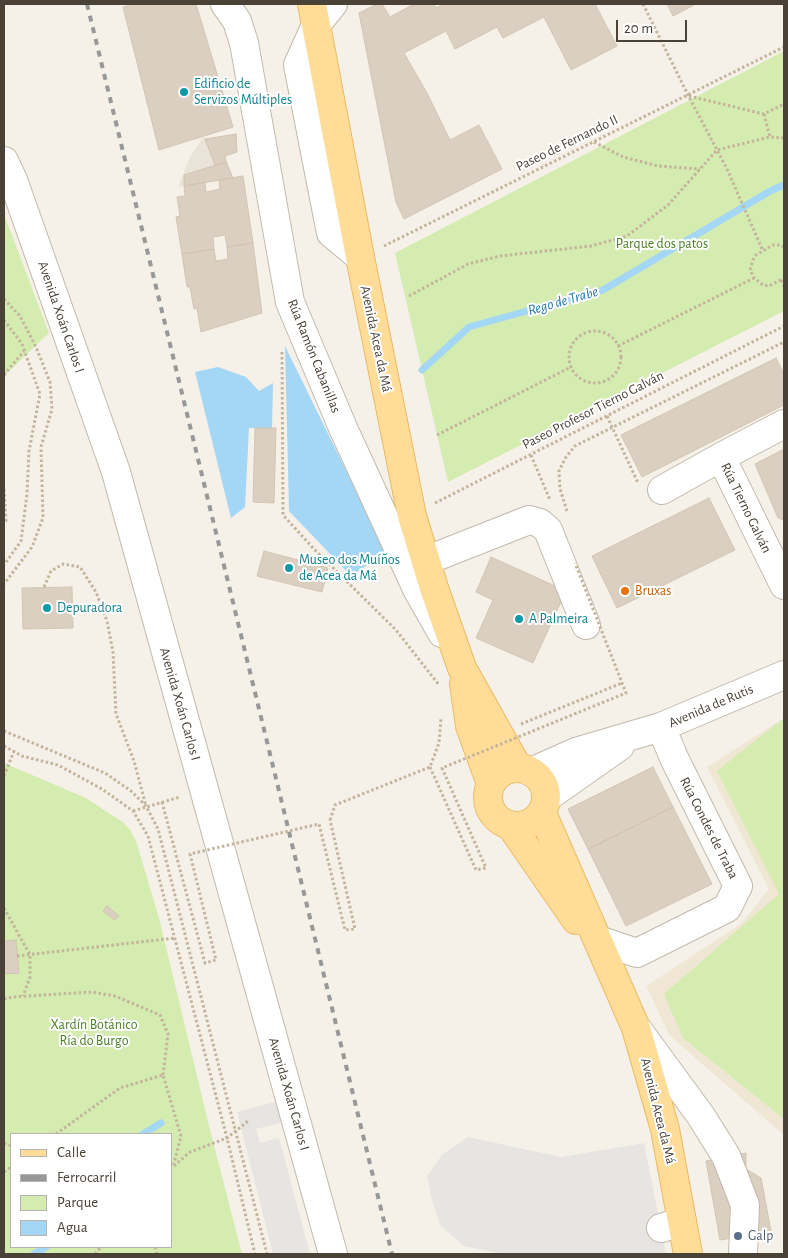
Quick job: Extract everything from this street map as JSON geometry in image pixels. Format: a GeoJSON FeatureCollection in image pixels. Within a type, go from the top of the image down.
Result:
{"type":"FeatureCollection","features":[{"type":"Feature","properties":{"kind":"main road","name":"Avenida Acea da Má"},"geometry":{"type":"LineString","coordinates":[[314,14],[412,516],[425,561],[462,668]]}},
{"type":"Feature","properties":{"kind":"main road"},"geometry":{"type":"LineString","coordinates":[[462,668],[524,770],[542,783],[544,805],[612,973]]}},
{"type":"Feature","properties":{"kind":"main road"},"geometry":{"type":"LineString","coordinates":[[462,668],[470,726],[491,784]]}},
{"type":"Feature","properties":{"kind":"main road"},"geometry":{"type":"LineString","coordinates":[[524,770],[510,769],[502,772],[491,784],[488,801],[491,810],[503,823],[511,826],[520,826],[536,819],[544,805]]}},
{"type":"Feature","properties":{"kind":"main road"},"geometry":{"type":"LineString","coordinates":[[511,826],[612,973]]}},
{"type":"Feature","properties":{"kind":"main road","name":"Avenida Acea da Má"},"geometry":{"type":"LineString","coordinates":[[612,973],[636,1028],[665,1129],[671,1225],[688,1254]]}},
{"type":"Feature","properties":{"kind":"street"},"geometry":{"type":"LineString","coordinates":[[314,14],[333,4]]}},
{"type":"Feature","properties":{"kind":"street","name":"Rúa Ramón Cabanillas"},"geometry":{"type":"LineString","coordinates":[[238,9],[290,302],[343,428],[417,588],[462,668]]}},
{"type":"Feature","properties":{"kind":"street","name":"Avenida Xoán Carlos I"},"geometry":{"type":"LineString","coordinates":[[4,161],[13,180],[116,472],[333,1254]]}},
{"type":"Feature","properties":{"kind":"street","name":"Rúa Tierno Galván"},"geometry":{"type":"LineString","coordinates":[[662,490],[784,424]]}},
{"type":"Feature","properties":{"kind":"street","name":"Rúa Tierno Galván"},"geometry":{"type":"LineString","coordinates":[[721,457],[784,586]]}},
{"type":"Feature","properties":{"kind":"street"},"geometry":{"type":"LineString","coordinates":[[425,561],[529,520],[540,523],[548,530],[573,564],[586,625]]}},
{"type":"Feature","properties":{"kind":"street","name":"Avenida de Rutis"},"geometry":{"type":"LineString","coordinates":[[649,731],[784,675]]}},
{"type":"Feature","properties":{"kind":"street"},"geometry":{"type":"LineString","coordinates":[[524,770],[576,752],[649,731]]}},
{"type":"Feature","properties":{"kind":"street"},"geometry":{"type":"LineString","coordinates":[[544,805],[649,731]]}},
{"type":"Feature","properties":{"kind":"street","name":"Rúa Condes de Traba"},"geometry":{"type":"LineString","coordinates":[[598,940],[637,953],[727,908],[738,886],[676,760],[649,731]]}},
{"type":"Feature","properties":{"kind":"street"},"geometry":{"type":"LineString","coordinates":[[636,1028],[701,1116],[726,1156],[745,1205],[743,1254]]}},
{"type":"Feature","properties":{"kind":"path"},"geometry":{"type":"LineString","coordinates":[[643,4],[727,169],[763,251]]}},
{"type":"Feature","properties":{"kind":"path","name":"Paseo de Fernando II"},"geometry":{"type":"LineString","coordinates":[[360,257],[784,47]]}},
{"type":"Feature","properties":{"kind":"path"},"geometry":{"type":"LineString","coordinates":[[688,95],[764,114],[784,104]]}},
{"type":"Feature","properties":{"kind":"path"},"geometry":{"type":"LineString","coordinates":[[764,114],[770,137]]}},
{"type":"Feature","properties":{"kind":"path"},"geometry":{"type":"LineString","coordinates":[[408,296],[468,264],[500,256],[591,246],[627,236],[668,205],[717,150],[770,137],[784,138]]}},
{"type":"Feature","properties":{"kind":"path"},"geometry":{"type":"LineString","coordinates":[[594,142],[623,157],[649,164],[700,169]]}},
{"type":"Feature","properties":{"kind":"path"},"geometry":{"type":"LineString","coordinates":[[784,247],[773,245],[756,255],[750,270],[754,278],[763,285],[769,286],[783,279],[784,286]]}},
{"type":"Feature","properties":{"kind":"path"},"geometry":{"type":"LineString","coordinates":[[618,346],[754,278]]}},
{"type":"Feature","properties":{"kind":"path"},"geometry":{"type":"LineString","coordinates":[[4,300],[20,316],[36,347],[50,382],[52,409],[41,447],[43,518],[32,547],[4,584]]}},
{"type":"Feature","properties":{"kind":"path"},"geometry":{"type":"LineString","coordinates":[[4,320],[22,344],[40,394],[29,451],[27,494],[21,541],[4,565]]}},
{"type":"Feature","properties":{"kind":"path","name":"Paseo Profesor Tierno Galván"},"geometry":{"type":"LineString","coordinates":[[412,516],[784,326]]}},
{"type":"Feature","properties":{"kind":"path"},"geometry":{"type":"LineString","coordinates":[[590,332],[606,334],[618,346],[620,363],[611,377],[603,382],[586,382],[579,378],[571,366],[569,355],[571,347],[582,335],[590,332]]}},
{"type":"Feature","properties":{"kind":"path"},"geometry":{"type":"LineString","coordinates":[[569,517],[560,489],[559,471],[566,457],[575,446],[784,342]]}},
{"type":"Feature","properties":{"kind":"path"},"geometry":{"type":"LineString","coordinates":[[282,348],[283,515],[313,548],[396,630],[442,688]]}},
{"type":"Feature","properties":{"kind":"path"},"geometry":{"type":"LineString","coordinates":[[4,375],[24,350]]}},
{"type":"Feature","properties":{"kind":"path"},"geometry":{"type":"LineString","coordinates":[[437,435],[571,366]]}},
{"type":"Feature","properties":{"kind":"path"},"geometry":{"type":"LineString","coordinates":[[606,416],[646,499],[662,490]]}},
{"type":"Feature","properties":{"kind":"path"},"geometry":{"type":"LineString","coordinates":[[4,489],[6,521],[4,523]]}},
{"type":"Feature","properties":{"kind":"path"},"geometry":{"type":"LineString","coordinates":[[44,587],[51,571],[63,564],[80,567],[96,592],[107,621],[113,652],[116,714],[134,762],[146,806],[158,829],[267,1254]]}},
{"type":"Feature","properties":{"kind":"path"},"geometry":{"type":"LineString","coordinates":[[442,711],[439,743],[430,767],[476,870],[486,868],[442,768],[626,693],[573,564]]}},
{"type":"Feature","properties":{"kind":"path"},"geometry":{"type":"LineString","coordinates":[[527,721],[622,683]]}},
{"type":"Feature","properties":{"kind":"path"},"geometry":{"type":"LineString","coordinates":[[4,730],[105,773],[131,791],[146,806]]}},
{"type":"Feature","properties":{"kind":"path"},"geometry":{"type":"LineString","coordinates":[[4,746],[22,756],[58,765],[102,789],[133,811],[148,836],[227,1138],[255,1254]]}},
{"type":"Feature","properties":{"kind":"path"},"geometry":{"type":"LineString","coordinates":[[4,776],[14,751]]}},
{"type":"Feature","properties":{"kind":"path"},"geometry":{"type":"LineString","coordinates":[[162,802],[205,963],[216,960],[190,854],[319,824],[345,930],[355,928],[330,820],[335,805],[430,767]]}},
{"type":"Feature","properties":{"kind":"path"},"geometry":{"type":"LineString","coordinates":[[133,811],[187,794]]}},
{"type":"Feature","properties":{"kind":"path"},"geometry":{"type":"LineString","coordinates":[[4,908],[30,955],[30,976],[23,997]]}},
{"type":"Feature","properties":{"kind":"path"},"geometry":{"type":"LineString","coordinates":[[17,956],[175,938]]}},
{"type":"Feature","properties":{"kind":"path"},"geometry":{"type":"LineString","coordinates":[[4,999],[92,992],[115,996],[160,1015],[168,1034],[162,1075],[181,1136],[172,1168]]}},
{"type":"Feature","properties":{"kind":"path"},"geometry":{"type":"LineString","coordinates":[[57,1133],[120,1088],[162,1075]]}},
{"type":"Feature","properties":{"kind":"path"},"geometry":{"type":"LineString","coordinates":[[172,1168],[190,1152],[227,1138],[248,1120]]}},
{"type":"Feature","properties":{"kind":"shaded area"},"geometry":{"type":"Polygon","coordinates":[[[236,134],[237,152],[225,156],[233,178],[178,187],[190,157],[204,136],[205,139],[236,134]]]}},
{"type":"Feature","properties":{"kind":"shaded area"},"geometry":{"type":"Polygon","coordinates":[[[784,718],[784,1135],[670,1036],[646,986],[741,924],[769,889],[707,767],[784,718]]]}},
{"type":"Feature","properties":{"kind":"shaded area"},"geometry":{"type":"Polygon","coordinates":[[[290,1098],[296,1119],[256,1129],[260,1143],[279,1138],[310,1254],[273,1254],[237,1112],[290,1098]]]}},
{"type":"Feature","properties":{"kind":"shaded area"},"geometry":{"type":"Polygon","coordinates":[[[468,1137],[561,1157],[644,1143],[666,1254],[504,1254],[464,1246],[440,1225],[427,1176],[442,1155],[468,1137]]]}},
{"type":"Feature","properties":{"kind":"green space","name":"Parque dos patos"},"geometry":{"type":"Polygon","coordinates":[[[784,51],[784,311],[448,482],[395,253],[784,51]]]}},
{"type":"Feature","properties":{"kind":"green space"},"geometry":{"type":"Polygon","coordinates":[[[4,214],[49,333],[4,376],[4,214]]]}},
{"type":"Feature","properties":{"kind":"green space"},"geometry":{"type":"Polygon","coordinates":[[[784,718],[784,1119],[683,1038],[664,994],[779,894],[717,771],[784,718]]]}},
{"type":"Feature","properties":{"kind":"green space","name":"Xardín Botánico Ría do Burgo"},"geometry":{"type":"Polygon","coordinates":[[[4,763],[86,798],[124,823],[136,841],[159,918],[242,1254],[4,1254],[4,763]]]}},
{"type":"Feature","properties":{"kind":"water"},"geometry":{"type":"Polygon","coordinates":[[[285,346],[386,552],[351,576],[289,511],[285,346]]]}},
{"type":"Feature","properties":{"kind":"water"},"geometry":{"type":"Polygon","coordinates":[[[218,367],[246,377],[259,391],[273,383],[272,428],[249,428],[245,507],[231,518],[195,372],[218,367]]]}},
{"type":"Feature","properties":{"kind":"building","name":"Edificio de Servizos Múltiples"},"geometry":{"type":"Polygon","coordinates":[[[134,4],[196,4],[233,127],[159,150],[123,7],[134,4]]]}},
{"type":"Feature","properties":{"kind":"building"},"geometry":{"type":"Polygon","coordinates":[[[377,4],[382,4],[390,17],[414,4],[434,4],[436,8],[444,4],[595,4],[617,46],[571,70],[544,17],[503,38],[497,27],[455,49],[446,31],[404,53],[427,93],[450,140],[479,125],[502,169],[404,219],[396,202],[359,13],[377,4]]]}},
{"type":"Feature","properties":{"kind":"building"},"geometry":{"type":"Polygon","coordinates":[[[667,4],[696,4],[673,16],[667,4]]]}},
{"type":"Feature","properties":{"kind":"building"},"geometry":{"type":"Polygon","coordinates":[[[236,134],[237,152],[225,156],[226,162],[215,165],[205,139],[236,134]]]}},
{"type":"Feature","properties":{"kind":"building"},"geometry":{"type":"Polygon","coordinates":[[[226,162],[233,178],[184,186],[184,175],[226,162]]]}},
{"type":"Feature","properties":{"kind":"building"},"geometry":{"type":"Polygon","coordinates":[[[243,176],[253,243],[227,247],[225,235],[213,237],[214,249],[182,254],[176,217],[180,216],[177,197],[185,196],[184,186],[205,182],[206,192],[220,189],[219,180],[243,176]]]}},
{"type":"Feature","properties":{"kind":"building"},"geometry":{"type":"Polygon","coordinates":[[[253,243],[262,313],[201,332],[197,308],[194,309],[190,287],[187,287],[182,254],[214,249],[216,261],[228,259],[227,247],[253,243]]]}},
{"type":"Feature","properties":{"kind":"building"},"geometry":{"type":"Polygon","coordinates":[[[776,358],[784,374],[784,405],[642,477],[621,435],[776,358]]]}},
{"type":"Feature","properties":{"kind":"building"},"geometry":{"type":"Polygon","coordinates":[[[255,428],[276,428],[274,503],[253,502],[255,428]]]}},
{"type":"Feature","properties":{"kind":"building"},"geometry":{"type":"Polygon","coordinates":[[[782,450],[784,456],[784,520],[778,518],[755,464],[782,450]]]}},
{"type":"Feature","properties":{"kind":"building"},"geometry":{"type":"Polygon","coordinates":[[[709,498],[735,550],[617,608],[592,556],[709,498]]]}},
{"type":"Feature","properties":{"kind":"building"},"geometry":{"type":"Polygon","coordinates":[[[264,551],[328,568],[322,592],[257,576],[264,551]]]}},
{"type":"Feature","properties":{"kind":"building","name":"A Palmeira"},"geometry":{"type":"Polygon","coordinates":[[[491,557],[566,591],[533,663],[476,638],[493,600],[476,592],[491,557]]]}},
{"type":"Feature","properties":{"kind":"building","name":"Depuradora"},"geometry":{"type":"Polygon","coordinates":[[[72,587],[73,628],[23,629],[22,588],[72,587]]]}},
{"type":"Feature","properties":{"kind":"building"},"geometry":{"type":"Polygon","coordinates":[[[653,767],[673,807],[588,849],[568,809],[653,767]]]}},
{"type":"Feature","properties":{"kind":"building"},"geometry":{"type":"Polygon","coordinates":[[[673,807],[712,884],[626,926],[588,849],[673,807]]]}},
{"type":"Feature","properties":{"kind":"building"},"geometry":{"type":"Polygon","coordinates":[[[107,906],[119,916],[115,920],[103,911],[107,906]]]}},
{"type":"Feature","properties":{"kind":"building"},"geometry":{"type":"Polygon","coordinates":[[[16,940],[19,973],[4,974],[4,941],[16,940]]]}},
{"type":"Feature","properties":{"kind":"building"},"geometry":{"type":"Polygon","coordinates":[[[746,1153],[746,1169],[761,1178],[771,1231],[720,1240],[706,1161],[746,1153]]]}},
{"type":"Feature","properties":{"kind":"waterway","name":"Rego de Trabe"},"geometry":{"type":"LineString","coordinates":[[422,370],[469,327],[603,290],[772,190],[784,185]]}},
{"type":"Feature","properties":{"kind":"waterway"},"geometry":{"type":"LineString","coordinates":[[145,1133],[161,1123]]}},
{"type":"Feature","properties":{"kind":"waterway"},"geometry":{"type":"LineString","coordinates":[[34,1254],[44,1248]]}},
{"type":"Feature","properties":{"kind":"railway"},"geometry":{"type":"LineString","coordinates":[[87,4],[392,1254]]}},
{"type":"Feature","properties":{"kind":"place","name":"Edificio de Servizos Múltiples"},"geometry":{"type":"Point","coordinates":[184,92]}},
{"type":"Feature","properties":{"kind":"place","name":"Museo dos Muíños de Acea da Má"},"geometry":{"type":"Point","coordinates":[289,568]}},
{"type":"Feature","properties":{"kind":"place","name":"Bruxas"},"geometry":{"type":"Point","coordinates":[625,591]}},
{"type":"Feature","properties":{"kind":"place","name":"Depuradora"},"geometry":{"type":"Point","coordinates":[47,608]}},
{"type":"Feature","properties":{"kind":"place","name":"A Palmeira"},"geometry":{"type":"Point","coordinates":[519,619]}},
{"type":"Feature","properties":{"kind":"place","name":"Galp"},"geometry":{"type":"Point","coordinates":[738,1236]}}]}
